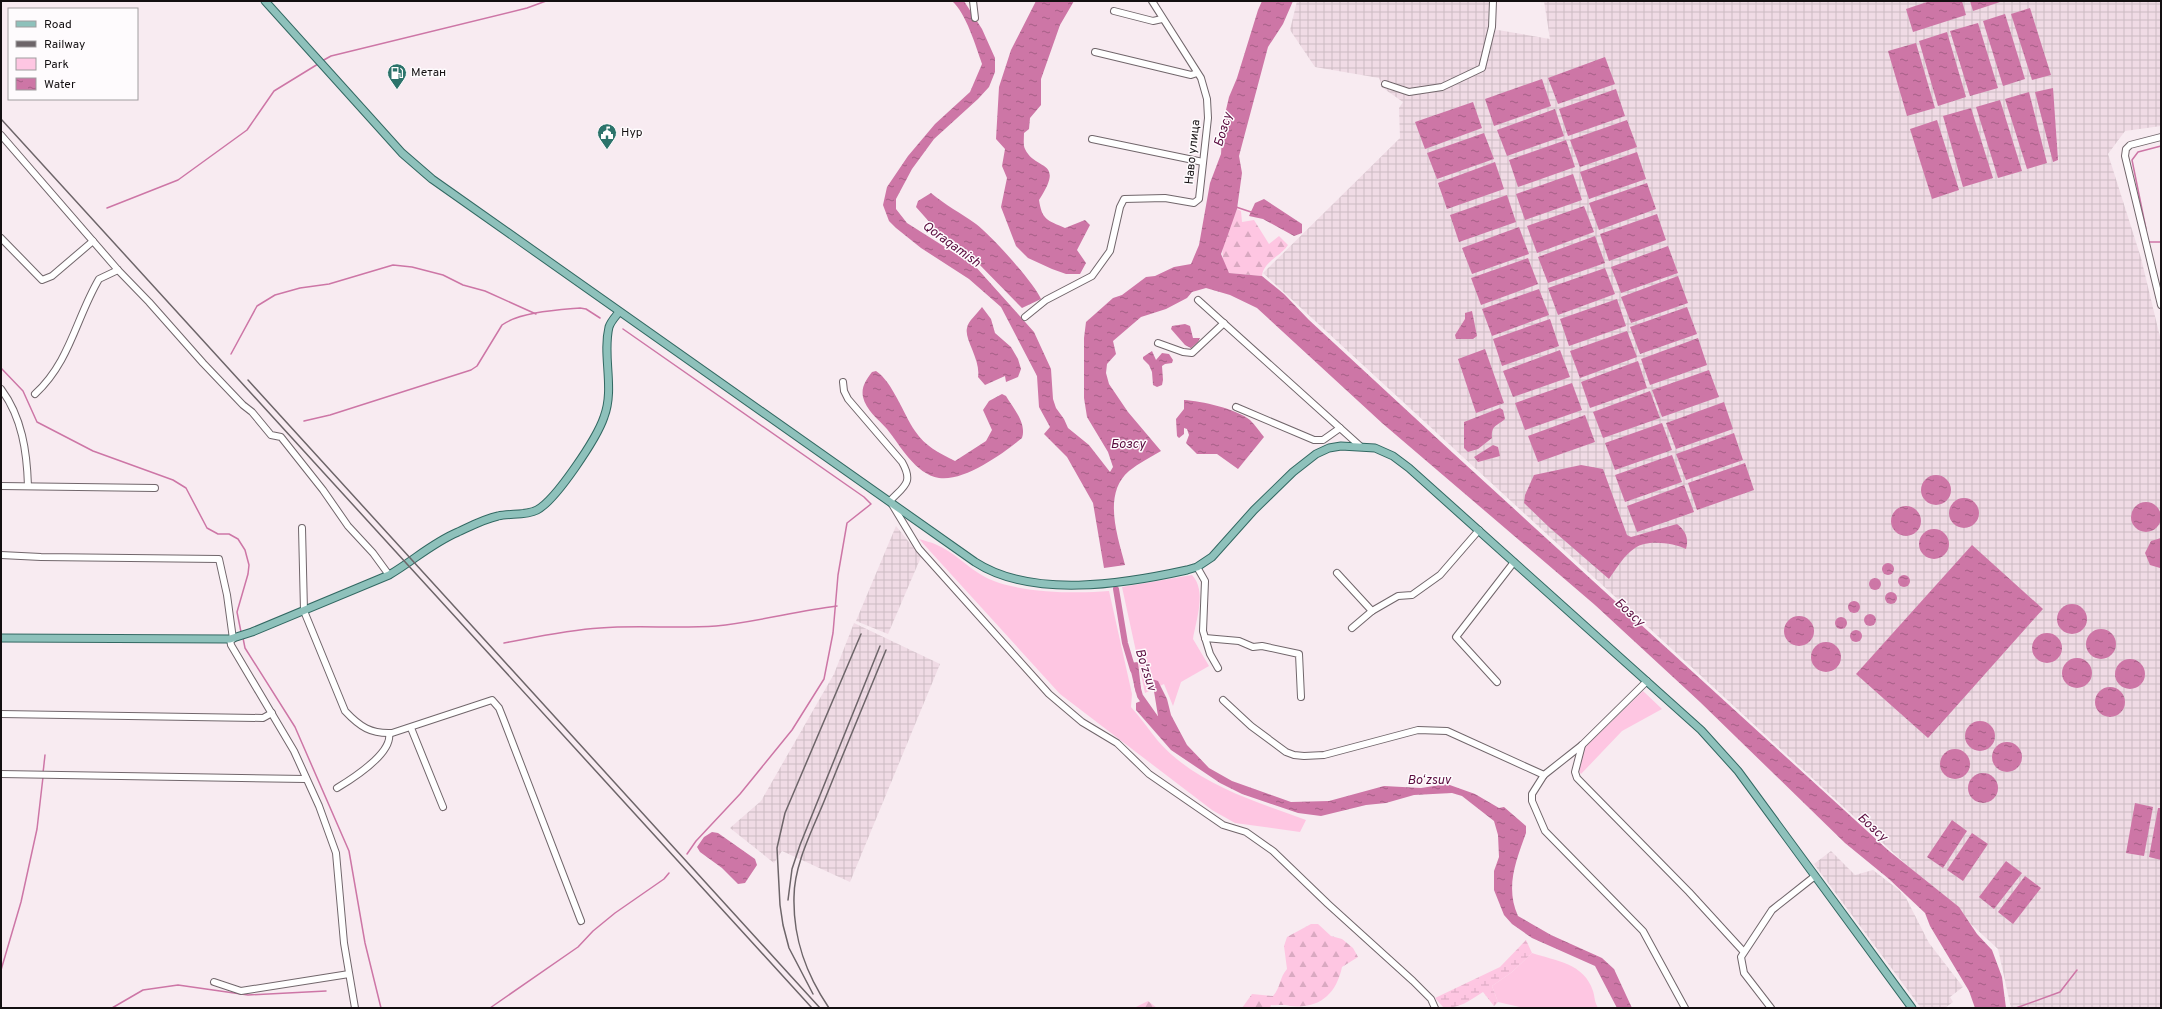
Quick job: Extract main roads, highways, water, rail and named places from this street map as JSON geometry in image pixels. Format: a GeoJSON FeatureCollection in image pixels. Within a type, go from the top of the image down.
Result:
{"type":"FeatureCollection","features":[{"type":"Feature","properties":{"kind":"main road"},"geometry":{"type":"LineString","coordinates":[[264,1],[402,153],[414,164],[469,206],[890,501],[980,566],[999,575],[1016,580],[1049,584],[1102,584],[1171,574],[1197,567],[1212,557],[1254,510],[1310,459],[1329,448],[1360,446],[1384,452],[1402,462],[1701,730],[1729,760],[1912,1008]]}},
{"type":"Feature","properties":{"kind":"main road"},"geometry":{"type":"LineString","coordinates":[[1,638],[231,639],[304,611],[389,575],[404,566],[429,546],[493,517],[534,511],[549,500],[591,442],[604,418],[608,398],[611,310],[607,303]]}},
{"type":"Feature","properties":{"kind":"main road"},"geometry":{"type":"LineString","coordinates":[[610,325],[619,312]]}},
{"type":"Feature","properties":{"kind":"water","name":"Бозсу"},"geometry":{"type":"Polygon","coordinates":[[[952,1],[964,1],[982,29],[995,58],[995,72],[989,87],[934,139],[912,169],[896,199],[896,209],[907,223],[975,266],[1034,332],[1051,369],[1053,399],[1056,408],[1064,419],[1068,428],[1089,445],[1110,472],[1113,467],[1108,452],[1087,417],[1084,398],[1084,338],[1086,322],[1113,298],[1122,295],[1146,277],[1155,276],[1174,267],[1191,264],[1199,245],[1210,183],[1221,154],[1223,123],[1229,97],[1237,78],[1258,10],[1262,1],[1293,1],[1283,24],[1268,47],[1239,156],[1242,173],[1237,209],[1221,254],[1229,273],[1262,276],[1284,294],[1309,320],[1454,454],[1889,851],[1959,907],[1977,934],[1992,950],[2002,977],[2006,1008],[1975,1008],[1969,991],[1930,926],[1925,913],[1889,879],[1845,843],[1700,702],[1595,605],[1382,423],[1257,308],[1230,295],[1206,288],[1192,292],[1187,298],[1166,309],[1141,317],[1113,341],[1116,354],[1107,364],[1106,373],[1109,384],[1128,412],[1161,451],[1133,468],[1121,480],[1116,491],[1114,516],[1125,565],[1104,568],[1093,503],[1067,457],[1044,434],[1050,427],[1039,407],[1037,376],[1001,307],[969,279],[921,248],[896,228],[889,221],[883,205],[887,187],[908,156],[935,124],[970,92],[982,64],[966,22],[957,6],[952,1]]]}},
{"type":"Feature","properties":{"kind":"water"},"geometry":{"type":"Polygon","coordinates":[[[1036,1],[1074,1],[1060,25],[1041,79],[1041,105],[1030,118],[1029,129],[1024,133],[1024,146],[1030,156],[1046,167],[1049,172],[1050,178],[1047,187],[1039,200],[1044,216],[1050,221],[1065,228],[1085,220],[1090,225],[1077,250],[1086,263],[1080,274],[1066,274],[1028,258],[1016,246],[1001,207],[1007,178],[1002,166],[1005,149],[996,139],[999,87],[1011,50],[1036,1]]]}},
{"type":"Feature","properties":{"kind":"water"},"geometry":{"type":"Polygon","coordinates":[[[1930,1],[1962,1],[1966,15],[1913,32],[1906,9],[1930,1]]]}},
{"type":"Feature","properties":{"kind":"water"},"geometry":{"type":"Polygon","coordinates":[[[1970,1],[2003,1],[1973,11],[1970,1]]]}},
{"type":"Feature","properties":{"kind":"water"},"geometry":{"type":"Polygon","coordinates":[[[2030,8],[2051,75],[2032,80],[2011,14],[2030,8]]]}},
{"type":"Feature","properties":{"kind":"water"},"geometry":{"type":"Polygon","coordinates":[[[2005,14],[2025,79],[2003,86],[1983,21],[2005,14]]]}},
{"type":"Feature","properties":{"kind":"water"},"geometry":{"type":"Polygon","coordinates":[[[1978,23],[1998,88],[1970,96],[1950,31],[1978,23]]]}},
{"type":"Feature","properties":{"kind":"water"},"geometry":{"type":"Polygon","coordinates":[[[1947,32],[1966,97],[1938,106],[1919,41],[1947,32]]]}},
{"type":"Feature","properties":{"kind":"water"},"geometry":{"type":"Polygon","coordinates":[[[1916,43],[1935,108],[1907,116],[1888,51],[1916,43]]]}},
{"type":"Feature","properties":{"kind":"water"},"geometry":{"type":"Polygon","coordinates":[[[1605,57],[1615,84],[1558,104],[1548,78],[1605,57]]]}},
{"type":"Feature","properties":{"kind":"water"},"geometry":{"type":"Polygon","coordinates":[[[1542,79],[1551,106],[1494,126],[1485,99],[1542,79]]]}},
{"type":"Feature","properties":{"kind":"water"},"geometry":{"type":"Polygon","coordinates":[[[2053,88],[2058,160],[2053,162],[2035,92],[2053,88]]]}},
{"type":"Feature","properties":{"kind":"water"},"geometry":{"type":"Polygon","coordinates":[[[1616,89],[1625,116],[1568,136],[1559,109],[1616,89]]]}},
{"type":"Feature","properties":{"kind":"water"},"geometry":{"type":"Polygon","coordinates":[[[2029,92],[2047,163],[2027,169],[2005,99],[2029,92]]]}},
{"type":"Feature","properties":{"kind":"water"},"geometry":{"type":"Polygon","coordinates":[[[2000,100],[2022,171],[1998,178],[1976,107],[2000,100]]]}},
{"type":"Feature","properties":{"kind":"water"},"geometry":{"type":"Polygon","coordinates":[[[1473,102],[1482,128],[1425,149],[1415,122],[1473,102]]]}},
{"type":"Feature","properties":{"kind":"water"},"geometry":{"type":"Polygon","coordinates":[[[1971,108],[1993,178],[1963,187],[1943,116],[1971,108]]]}},
{"type":"Feature","properties":{"kind":"water"},"geometry":{"type":"Polygon","coordinates":[[[1555,109],[1564,136],[1507,156],[1497,130],[1555,109]]]}},
{"type":"Feature","properties":{"kind":"water"},"geometry":{"type":"Polygon","coordinates":[[[1627,120],[1637,147],[1580,167],[1570,140],[1627,120]]]}},
{"type":"Feature","properties":{"kind":"water"},"geometry":{"type":"Polygon","coordinates":[[[1937,120],[1959,190],[1932,199],[1910,129],[1937,120]]]}},
{"type":"Feature","properties":{"kind":"water"},"geometry":{"type":"Polygon","coordinates":[[[1484,133],[1494,159],[1437,179],[1427,153],[1484,133]]]}},
{"type":"Feature","properties":{"kind":"water"},"geometry":{"type":"Polygon","coordinates":[[[1566,140],[1575,167],[1518,187],[1509,160],[1566,140]]]}},
{"type":"Feature","properties":{"kind":"water"},"geometry":{"type":"Polygon","coordinates":[[[1637,152],[1646,179],[1589,199],[1580,172],[1637,152]]]}},
{"type":"Feature","properties":{"kind":"water"},"geometry":{"type":"Polygon","coordinates":[[[1495,162],[1504,189],[1447,209],[1438,183],[1495,162]]]}},
{"type":"Feature","properties":{"kind":"water"},"geometry":{"type":"Polygon","coordinates":[[[1573,174],[1582,200],[1525,220],[1516,194],[1573,174]]]}},
{"type":"Feature","properties":{"kind":"water"},"geometry":{"type":"Polygon","coordinates":[[[1647,183],[1656,209],[1599,230],[1589,203],[1647,183]]]}},
{"type":"Feature","properties":{"kind":"water"},"geometry":{"type":"Polygon","coordinates":[[[931,193],[983,230],[1021,271],[1041,299],[1022,308],[974,259],[940,234],[916,207],[918,201],[931,193]]]}},
{"type":"Feature","properties":{"kind":"water"},"geometry":{"type":"Polygon","coordinates":[[[1507,195],[1516,222],[1459,242],[1450,215],[1507,195]]]}},
{"type":"Feature","properties":{"kind":"water"},"geometry":{"type":"Polygon","coordinates":[[[1264,199],[1302,224],[1302,233],[1294,236],[1263,219],[1249,216],[1255,203],[1264,199]]]}},
{"type":"Feature","properties":{"kind":"water"},"geometry":{"type":"Polygon","coordinates":[[[1584,206],[1594,232],[1537,253],[1527,226],[1584,206]]]}},
{"type":"Feature","properties":{"kind":"water"},"geometry":{"type":"Polygon","coordinates":[[[1657,214],[1666,240],[1609,261],[1600,234],[1657,214]]]}},
{"type":"Feature","properties":{"kind":"water"},"geometry":{"type":"Polygon","coordinates":[[[1519,227],[1529,254],[1472,274],[1462,248],[1519,227]]]}},
{"type":"Feature","properties":{"kind":"water"},"geometry":{"type":"Polygon","coordinates":[[[1595,236],[1605,263],[1548,283],[1538,257],[1595,236]]]}},
{"type":"Feature","properties":{"kind":"water"},"geometry":{"type":"Polygon","coordinates":[[[1668,246],[1678,273],[1621,293],[1611,267],[1668,246]]]}},
{"type":"Feature","properties":{"kind":"water"},"geometry":{"type":"Polygon","coordinates":[[[1528,258],[1538,284],[1481,305],[1471,278],[1528,258]]]}},
{"type":"Feature","properties":{"kind":"water"},"geometry":{"type":"Polygon","coordinates":[[[1605,268],[1615,294],[1558,315],[1548,288],[1605,268]]]}},
{"type":"Feature","properties":{"kind":"water"},"geometry":{"type":"Polygon","coordinates":[[[1678,276],[1688,303],[1631,323],[1621,297],[1678,276]]]}},
{"type":"Feature","properties":{"kind":"water"},"geometry":{"type":"Polygon","coordinates":[[[1539,289],[1549,315],[1492,336],[1482,309],[1539,289]]]}},
{"type":"Feature","properties":{"kind":"water"},"geometry":{"type":"Polygon","coordinates":[[[1617,299],[1626,326],[1569,346],[1560,319],[1617,299]]]}},
{"type":"Feature","properties":{"kind":"water"},"geometry":{"type":"Polygon","coordinates":[[[982,307],[991,319],[995,333],[1011,347],[1018,359],[1021,369],[1018,377],[1006,382],[1005,376],[985,385],[978,377],[977,364],[968,338],[967,328],[969,323],[982,307]]]}},
{"type":"Feature","properties":{"kind":"water"},"geometry":{"type":"Polygon","coordinates":[[[1687,307],[1697,334],[1640,354],[1630,327],[1687,307]]]}},
{"type":"Feature","properties":{"kind":"water"},"geometry":{"type":"Polygon","coordinates":[[[1472,311],[1477,336],[1473,339],[1456,339],[1455,335],[1465,319],[1465,313],[1472,311]]]}},
{"type":"Feature","properties":{"kind":"water"},"geometry":{"type":"Polygon","coordinates":[[[1550,319],[1559,346],[1502,366],[1493,339],[1550,319]]]}},
{"type":"Feature","properties":{"kind":"water"},"geometry":{"type":"Polygon","coordinates":[[[1185,324],[1190,326],[1193,338],[1200,338],[1191,348],[1185,345],[1171,329],[1172,326],[1185,324]]]}},
{"type":"Feature","properties":{"kind":"water"},"geometry":{"type":"Polygon","coordinates":[[[1627,331],[1637,357],[1580,378],[1570,351],[1627,331]]]}},
{"type":"Feature","properties":{"kind":"water"},"geometry":{"type":"Polygon","coordinates":[[[1698,338],[1707,365],[1650,385],[1641,359],[1698,338]]]}},
{"type":"Feature","properties":{"kind":"water"},"geometry":{"type":"Polygon","coordinates":[[[1485,349],[1504,403],[1476,413],[1458,359],[1485,349]]]}},
{"type":"Feature","properties":{"kind":"water"},"geometry":{"type":"Polygon","coordinates":[[[1560,350],[1570,377],[1513,397],[1503,371],[1560,350]]]}},
{"type":"Feature","properties":{"kind":"water"},"geometry":{"type":"Polygon","coordinates":[[[1152,351],[1156,360],[1162,353],[1169,354],[1173,360],[1172,363],[1162,366],[1162,385],[1157,387],[1153,385],[1152,372],[1149,365],[1143,359],[1143,357],[1152,351]]]}},
{"type":"Feature","properties":{"kind":"water"},"geometry":{"type":"Polygon","coordinates":[[[1638,361],[1647,388],[1590,408],[1581,382],[1638,361]]]}},
{"type":"Feature","properties":{"kind":"water"},"geometry":{"type":"Polygon","coordinates":[[[1709,370],[1719,397],[1662,417],[1652,390],[1709,370]]]}},
{"type":"Feature","properties":{"kind":"water"},"geometry":{"type":"Polygon","coordinates":[[[876,371],[887,382],[915,431],[923,441],[933,449],[955,461],[986,441],[992,430],[983,410],[989,401],[1002,394],[1006,396],[1021,421],[1023,427],[1022,438],[983,465],[960,476],[939,478],[930,475],[915,465],[867,406],[863,397],[863,387],[872,372],[876,371]]]}},
{"type":"Feature","properties":{"kind":"water"},"geometry":{"type":"Polygon","coordinates":[[[1572,383],[1582,410],[1525,430],[1515,403],[1572,383]]]}},
{"type":"Feature","properties":{"kind":"water"},"geometry":{"type":"Polygon","coordinates":[[[1650,391],[1660,418],[1603,438],[1593,412],[1650,391]]]}},
{"type":"Feature","properties":{"kind":"water"},"geometry":{"type":"Polygon","coordinates":[[[1184,400],[1209,404],[1237,412],[1250,420],[1264,437],[1238,469],[1217,454],[1197,454],[1186,443],[1189,435],[1187,429],[1184,428],[1184,434],[1179,438],[1177,436],[1176,419],[1184,409],[1184,400]]]}},
{"type":"Feature","properties":{"kind":"water"},"geometry":{"type":"Polygon","coordinates":[[[1724,402],[1733,429],[1676,449],[1666,423],[1724,402]]]}},
{"type":"Feature","properties":{"kind":"water"},"geometry":{"type":"Polygon","coordinates":[[[1500,408],[1503,410],[1505,419],[1494,428],[1492,431],[1492,438],[1478,449],[1468,452],[1464,448],[1464,422],[1500,408]]]}},
{"type":"Feature","properties":{"kind":"water"},"geometry":{"type":"Polygon","coordinates":[[[1585,415],[1595,442],[1538,462],[1528,436],[1585,415]]]}},
{"type":"Feature","properties":{"kind":"water"},"geometry":{"type":"Polygon","coordinates":[[[1662,423],[1672,450],[1615,470],[1605,443],[1662,423]]]}},
{"type":"Feature","properties":{"kind":"water"},"geometry":{"type":"Polygon","coordinates":[[[1734,433],[1743,460],[1686,480],[1676,454],[1734,433]]]}},
{"type":"Feature","properties":{"kind":"water"},"geometry":{"type":"Polygon","coordinates":[[[1493,445],[1498,447],[1500,456],[1478,462],[1474,457],[1493,445]]]}},
{"type":"Feature","properties":{"kind":"water"},"geometry":{"type":"Polygon","coordinates":[[[1672,455],[1682,482],[1625,502],[1615,475],[1672,455]]]}},
{"type":"Feature","properties":{"kind":"water"},"geometry":{"type":"Polygon","coordinates":[[[1745,463],[1754,490],[1697,510],[1688,483],[1745,463]]]}},
{"type":"Feature","properties":{"kind":"water"},"geometry":{"type":"Polygon","coordinates":[[[1581,465],[1603,469],[1627,535],[1631,537],[1677,524],[1683,529],[1686,535],[1686,549],[1675,545],[1660,543],[1640,545],[1627,554],[1609,579],[1550,528],[1524,503],[1525,495],[1534,475],[1581,465]]]}},
{"type":"Feature","properties":{"kind":"water"},"geometry":{"type":"Polygon","coordinates":[[[1936,475],[1946,480],[1951,490],[1946,500],[1936,505],[1926,500],[1921,490],[1926,480],[1936,475]]]}},
{"type":"Feature","properties":{"kind":"water"},"geometry":{"type":"Polygon","coordinates":[[[1684,485],[1694,512],[1637,532],[1627,506],[1684,485]]]}},
{"type":"Feature","properties":{"kind":"water"},"geometry":{"type":"Polygon","coordinates":[[[1964,498],[1970,499],[1978,507],[1978,519],[1970,527],[1964,528],[1958,527],[1950,519],[1949,513],[1950,507],[1958,499],[1964,498]]]}},
{"type":"Feature","properties":{"kind":"water"},"geometry":{"type":"Polygon","coordinates":[[[2146,502],[2156,507],[2161,517],[2156,527],[2146,532],[2136,527],[2131,517],[2136,507],[2146,502]]]}},
{"type":"Feature","properties":{"kind":"water"},"geometry":{"type":"Polygon","coordinates":[[[1906,506],[1912,507],[1920,515],[1920,527],[1912,535],[1906,536],[1900,535],[1892,527],[1891,521],[1892,515],[1900,507],[1906,506]]]}},
{"type":"Feature","properties":{"kind":"water"},"geometry":{"type":"Polygon","coordinates":[[[1934,529],[1944,534],[1949,544],[1944,554],[1934,559],[1924,554],[1919,544],[1924,534],[1934,529]]]}},
{"type":"Feature","properties":{"kind":"water"},"geometry":{"type":"Polygon","coordinates":[[[2161,538],[2160,568],[2150,565],[2145,553],[2151,541],[2161,538]]]}},
{"type":"Feature","properties":{"kind":"water"},"geometry":{"type":"Polygon","coordinates":[[[1972,545],[2043,609],[1928,738],[1856,674],[1972,545]]]}},
{"type":"Feature","properties":{"kind":"water"},"geometry":{"type":"Polygon","coordinates":[[[1886,563],[1890,563],[1894,569],[1890,575],[1886,575],[1882,571],[1882,567],[1886,563]]]}},
{"type":"Feature","properties":{"kind":"water"},"geometry":{"type":"Polygon","coordinates":[[[1902,575],[1906,575],[1910,581],[1906,587],[1902,587],[1898,583],[1898,579],[1902,575]]]}},
{"type":"Feature","properties":{"kind":"water"},"geometry":{"type":"Polygon","coordinates":[[[1873,578],[1877,578],[1881,584],[1877,590],[1873,590],[1869,586],[1869,582],[1873,578]]]}},
{"type":"Feature","properties":{"kind":"water"},"geometry":{"type":"Polygon","coordinates":[[[1889,592],[1893,592],[1897,598],[1893,604],[1889,604],[1885,600],[1885,596],[1889,592]]]}},
{"type":"Feature","properties":{"kind":"water"},"geometry":{"type":"Polygon","coordinates":[[[1852,601],[1856,601],[1860,607],[1856,613],[1852,613],[1848,609],[1848,605],[1852,601]]]}},
{"type":"Feature","properties":{"kind":"water"},"geometry":{"type":"Polygon","coordinates":[[[2072,604],[2082,609],[2087,619],[2082,629],[2072,634],[2062,629],[2057,619],[2062,609],[2072,604]]]}},
{"type":"Feature","properties":{"kind":"water"},"geometry":{"type":"Polygon","coordinates":[[[1868,614],[1872,614],[1876,620],[1872,626],[1868,626],[1864,622],[1864,618],[1868,614]]]}},
{"type":"Feature","properties":{"kind":"water"},"geometry":{"type":"Polygon","coordinates":[[[1799,616],[1805,617],[1813,625],[1813,637],[1805,645],[1799,646],[1793,645],[1785,637],[1784,631],[1785,625],[1793,617],[1799,616]]]}},
{"type":"Feature","properties":{"kind":"water"},"geometry":{"type":"Polygon","coordinates":[[[1839,617],[1843,617],[1847,623],[1843,629],[1839,629],[1835,625],[1835,621],[1839,617]]]}},
{"type":"Feature","properties":{"kind":"water"},"geometry":{"type":"Polygon","coordinates":[[[2101,629],[2111,634],[2116,644],[2111,654],[2101,659],[2091,654],[2086,644],[2091,634],[2101,629]]]}},
{"type":"Feature","properties":{"kind":"water"},"geometry":{"type":"Polygon","coordinates":[[[1854,630],[1858,630],[1862,636],[1858,642],[1854,642],[1850,638],[1850,634],[1854,630]]]}},
{"type":"Feature","properties":{"kind":"water"},"geometry":{"type":"Polygon","coordinates":[[[2047,633],[2057,638],[2062,648],[2057,658],[2047,663],[2037,658],[2032,648],[2037,638],[2047,633]]]}},
{"type":"Feature","properties":{"kind":"water"},"geometry":{"type":"Polygon","coordinates":[[[1826,642],[1836,647],[1841,657],[1836,667],[1826,672],[1816,667],[1811,657],[1816,647],[1826,642]]]}},
{"type":"Feature","properties":{"kind":"water"},"geometry":{"type":"Polygon","coordinates":[[[2077,658],[2087,663],[2092,673],[2087,683],[2077,688],[2067,683],[2062,673],[2067,663],[2077,658]]]}},
{"type":"Feature","properties":{"kind":"water"},"geometry":{"type":"Polygon","coordinates":[[[2130,659],[2140,664],[2145,674],[2140,684],[2130,689],[2120,684],[2115,674],[2120,664],[2130,659]]]}},
{"type":"Feature","properties":{"kind":"water"},"geometry":{"type":"Polygon","coordinates":[[[1138,662],[1141,689],[1136,693],[1129,663],[1138,662]]]}},
{"type":"Feature","properties":{"kind":"water"},"geometry":{"type":"Polygon","coordinates":[[[1152,679],[1158,681],[1167,699],[1171,715],[1187,745],[1209,768],[1232,781],[1291,802],[1329,801],[1384,786],[1421,788],[1447,784],[1475,794],[1499,808],[1504,807],[1526,826],[1526,833],[1513,874],[1512,884],[1512,895],[1518,916],[1551,935],[1602,958],[1614,969],[1632,1008],[1617,1008],[1595,966],[1532,938],[1512,924],[1504,915],[1494,890],[1494,871],[1499,857],[1498,835],[1494,821],[1462,796],[1452,793],[1414,795],[1386,803],[1366,805],[1321,816],[1298,813],[1242,794],[1220,783],[1171,750],[1136,710],[1136,703],[1143,700],[1153,717],[1158,716],[1152,679]]]}},
{"type":"Feature","properties":{"kind":"water"},"geometry":{"type":"Polygon","coordinates":[[[2110,687],[2116,688],[2124,696],[2124,708],[2116,716],[2110,717],[2104,716],[2096,708],[2095,702],[2096,696],[2104,688],[2110,687]]]}},
{"type":"Feature","properties":{"kind":"water"},"geometry":{"type":"Polygon","coordinates":[[[1980,721],[1986,722],[1994,730],[1994,742],[1986,750],[1980,751],[1974,750],[1966,742],[1965,736],[1966,730],[1974,722],[1980,721]]]}},
{"type":"Feature","properties":{"kind":"water"},"geometry":{"type":"Polygon","coordinates":[[[2007,742],[2013,743],[2021,751],[2021,763],[2013,771],[2007,772],[2001,771],[1993,763],[1992,757],[1993,751],[2001,743],[2007,742]]]}},
{"type":"Feature","properties":{"kind":"water"},"geometry":{"type":"Polygon","coordinates":[[[1955,749],[1961,750],[1969,758],[1969,770],[1961,778],[1955,779],[1949,778],[1941,770],[1940,764],[1941,758],[1949,750],[1955,749]]]}},
{"type":"Feature","properties":{"kind":"water"},"geometry":{"type":"Polygon","coordinates":[[[1983,773],[1989,774],[1997,782],[1997,794],[1989,802],[1983,803],[1977,802],[1969,794],[1968,788],[1969,782],[1977,774],[1983,773]]]}},
{"type":"Feature","properties":{"kind":"water"},"geometry":{"type":"Polygon","coordinates":[[[2135,803],[2153,807],[2144,856],[2126,853],[2135,803]]]}},
{"type":"Feature","properties":{"kind":"water"},"geometry":{"type":"Polygon","coordinates":[[[2158,808],[2161,808],[2161,860],[2149,857],[2158,808]]]}},
{"type":"Feature","properties":{"kind":"water"},"geometry":{"type":"Polygon","coordinates":[[[1952,820],[1967,831],[1943,868],[1927,857],[1952,820]]]}},
{"type":"Feature","properties":{"kind":"water"},"geometry":{"type":"Polygon","coordinates":[[[712,832],[718,833],[755,859],[757,865],[745,883],[738,884],[722,868],[700,852],[697,847],[704,837],[712,832]]]}},
{"type":"Feature","properties":{"kind":"water"},"geometry":{"type":"Polygon","coordinates":[[[1972,833],[1988,844],[1963,881],[1947,870],[1972,833]]]}},
{"type":"Feature","properties":{"kind":"water"},"geometry":{"type":"Polygon","coordinates":[[[2006,861],[2022,873],[1994,909],[1979,897],[2006,861]]]}},
{"type":"Feature","properties":{"kind":"water"},"geometry":{"type":"Polygon","coordinates":[[[2025,876],[2041,888],[2013,924],[1998,912],[2025,876]]]}},
{"type":"Feature","properties":{"kind":"waterway"},"geometry":{"type":"LineString","coordinates":[[322,61],[331,56],[527,8],[546,1]]}},
{"type":"Feature","properties":{"kind":"waterway"},"geometry":{"type":"LineString","coordinates":[[107,208],[178,180],[247,130],[274,91],[318,64]]}},
{"type":"Feature","properties":{"kind":"waterway"},"geometry":{"type":"LineString","coordinates":[[2146,229],[2132,160],[2138,152],[2161,146]]}},
{"type":"Feature","properties":{"kind":"waterway"},"geometry":{"type":"LineString","coordinates":[[1236,207],[1251,212]]}},
{"type":"Feature","properties":{"kind":"waterway"},"geometry":{"type":"LineString","coordinates":[[2148,242],[2161,242]]}},
{"type":"Feature","properties":{"kind":"waterway"},"geometry":{"type":"LineString","coordinates":[[231,354],[257,306],[275,295],[300,288],[329,284],[393,265],[412,267],[443,275],[463,285],[485,291],[536,314]]}},
{"type":"Feature","properties":{"kind":"waterway"},"geometry":{"type":"LineString","coordinates":[[304,421],[330,415],[471,370],[477,366],[502,325],[519,317],[540,312],[580,308],[586,309],[600,318]]}},
{"type":"Feature","properties":{"kind":"waterway"},"geometry":{"type":"LineString","coordinates":[[623,329],[864,497],[871,504],[847,523],[838,575],[833,633],[824,679],[792,730],[740,794],[696,841],[687,854]]}},
{"type":"Feature","properties":{"kind":"waterway"},"geometry":{"type":"LineString","coordinates":[[1,368],[23,391],[37,422],[93,451],[173,480],[186,488],[207,528],[218,534],[229,534],[238,539],[245,550],[249,565],[248,574],[237,612],[241,632]]}},
{"type":"Feature","properties":{"kind":"waterway","name":"Bo'zsuv"},"geometry":{"type":"LineString","coordinates":[[1116,589],[1125,643],[1133,670]]}},
{"type":"Feature","properties":{"kind":"waterway"},"geometry":{"type":"LineString","coordinates":[[504,643],[564,632],[600,628],[716,626],[837,606]]}},
{"type":"Feature","properties":{"kind":"waterway"},"geometry":{"type":"LineString","coordinates":[[243,638],[245,648],[295,727],[349,851],[365,943],[381,1008]]}},
{"type":"Feature","properties":{"kind":"waterway","name":"Bo'zsuv"},"geometry":{"type":"LineString","coordinates":[[1137,685],[1140,696],[1159,723]]}},
{"type":"Feature","properties":{"kind":"waterway"},"geometry":{"type":"LineString","coordinates":[[43,773],[45,755]]}},
{"type":"Feature","properties":{"kind":"waterway"},"geometry":{"type":"LineString","coordinates":[[1,970],[21,902],[37,829],[43,777]]}},
{"type":"Feature","properties":{"kind":"waterway"},"geometry":{"type":"LineString","coordinates":[[490,1008],[578,947],[593,931],[615,913],[664,879],[669,873]]}},
{"type":"Feature","properties":{"kind":"waterway"},"geometry":{"type":"LineString","coordinates":[[2016,1008],[2060,992],[2077,970]]}},
{"type":"Feature","properties":{"kind":"waterway"},"geometry":{"type":"LineString","coordinates":[[112,1008],[143,990],[178,985],[248,995],[326,991]]}},
{"type":"Feature","properties":{"kind":"railway"},"geometry":{"type":"LineString","coordinates":[[1,119],[812,1008]]}},
{"type":"Feature","properties":{"kind":"railway"},"geometry":{"type":"LineString","coordinates":[[248,380],[820,1008]]}},
{"type":"Feature","properties":{"kind":"railway"},"geometry":{"type":"LineString","coordinates":[[813,994],[789,948],[783,925],[780,905],[777,848],[785,813],[861,634]]}},
{"type":"Feature","properties":{"kind":"railway"},"geometry":{"type":"LineString","coordinates":[[788,900],[792,869],[800,845],[880,646]]}},
{"type":"Feature","properties":{"kind":"railway"},"geometry":{"type":"LineString","coordinates":[[829,1008],[814,982],[802,956],[794,912],[797,872],[805,847],[886,650]]}},
{"type":"Feature","properties":{"kind":"place","name":"Метан"},"geometry":{"type":"Point","coordinates":[397,90]}},
{"type":"Feature","properties":{"kind":"place","name":"Нур"},"geometry":{"type":"Point","coordinates":[607,150]}},
{"type":"Feature","properties":{"kind":"water label","name":"Qoraqamish"},"geometry":{"type":"Point","coordinates":[951,245]}},
{"type":"Feature","properties":{"kind":"water label","name":"Boʻzsuv"},"geometry":{"type":"Point","coordinates":[1429,781]}}]}
